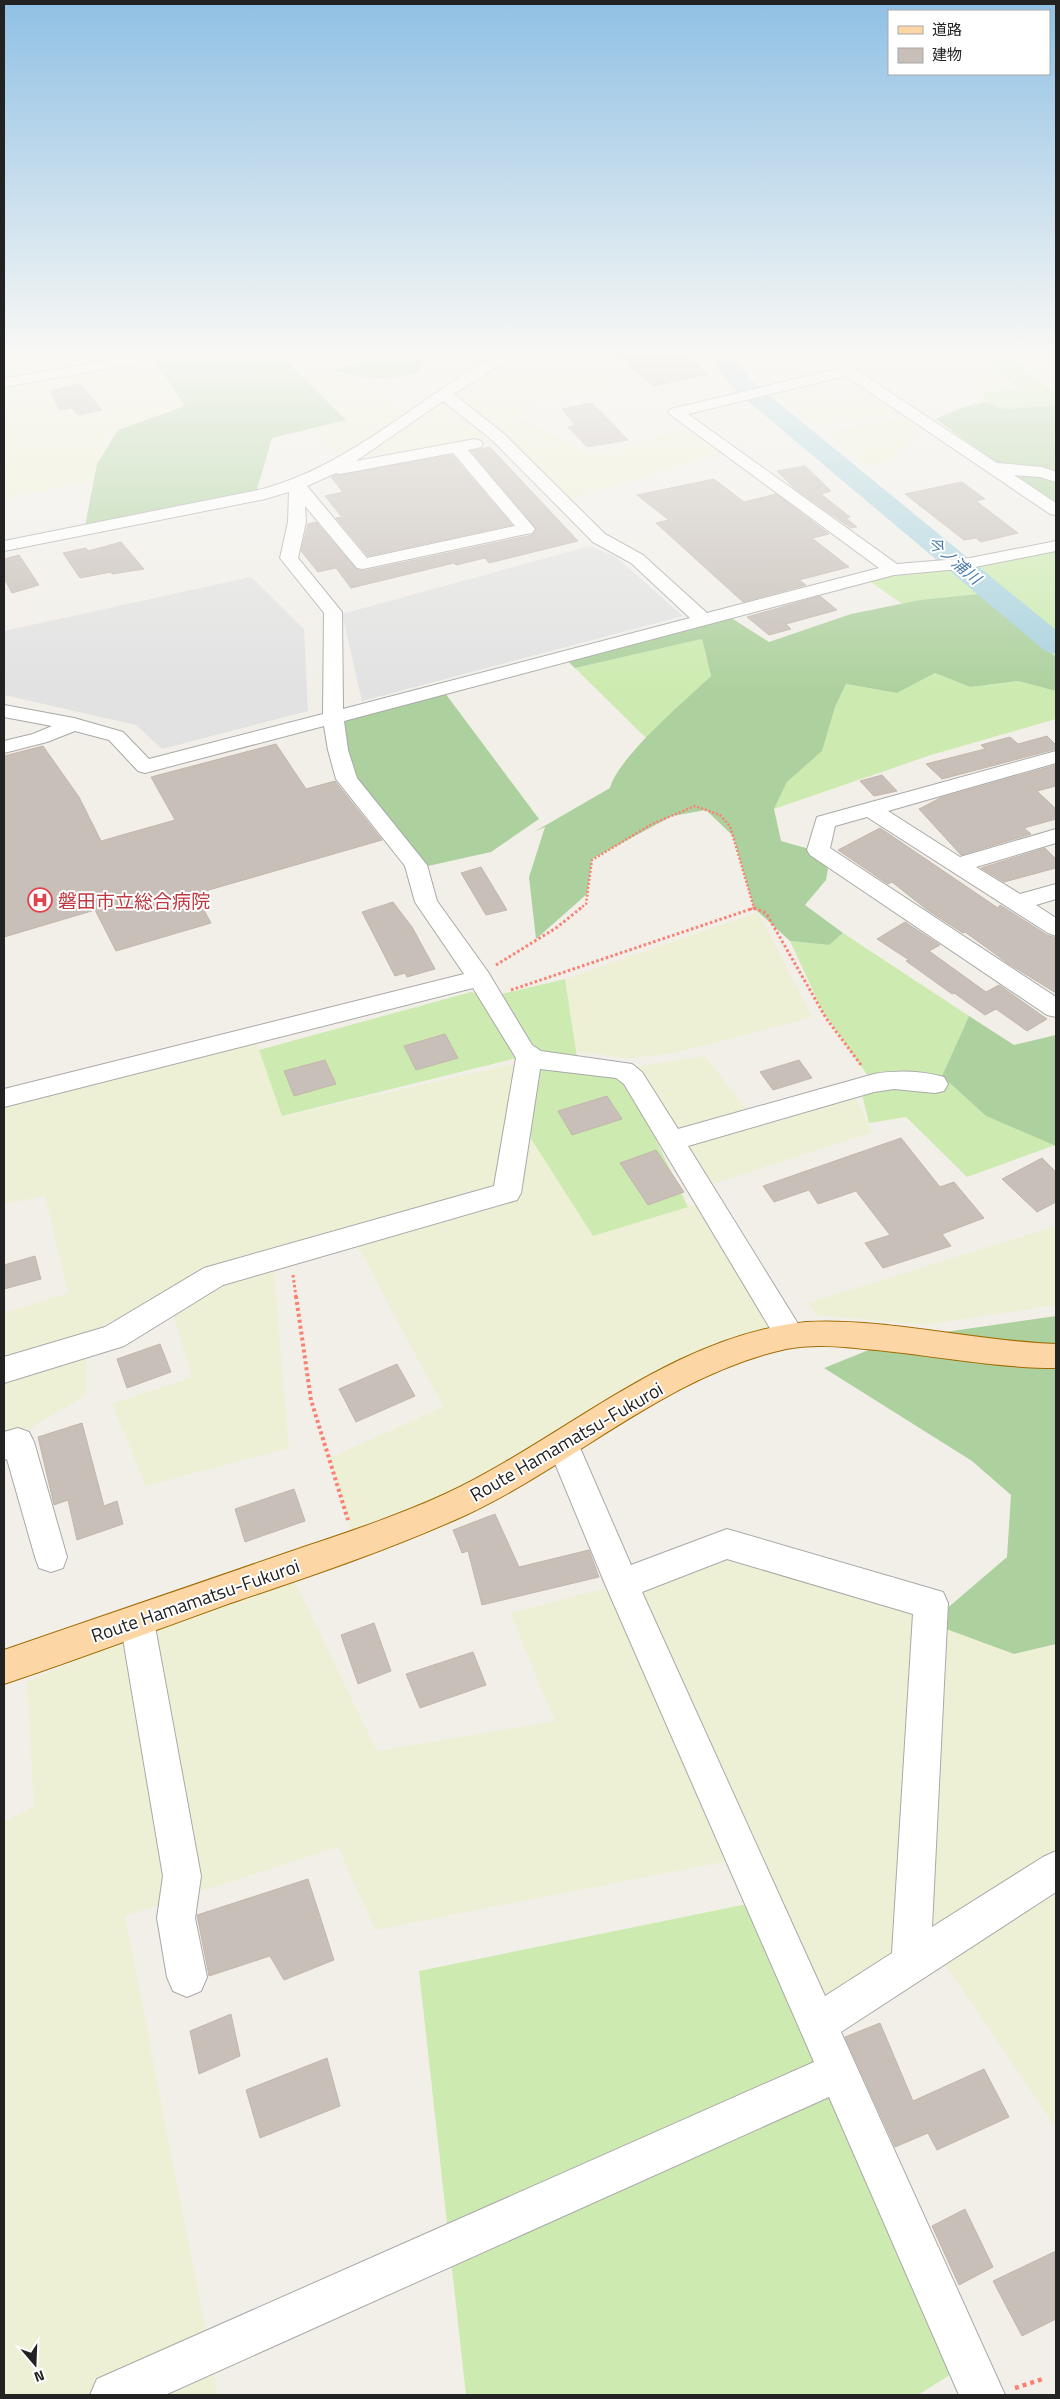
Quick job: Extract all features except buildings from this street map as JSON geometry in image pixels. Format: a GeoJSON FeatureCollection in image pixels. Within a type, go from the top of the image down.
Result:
{"type":"FeatureCollection","features":[{"type":"Feature","properties":{"kind":"main road","name":"Route Hamamatsu-Fukuroi"},"geometry":{"type":"LineString","coordinates":[[4,1667],[356,1544],[456,1504],[521,1471],[633,1401],[712,1358],[750,1345],[790,1336],[837,1334],[896,1339],[1014,1356],[1056,1356]]}},
{"type":"Feature","properties":{"kind":"street"},"geometry":{"type":"LineString","coordinates":[[4,546],[265,494],[297,485],[334,467]]}},
{"type":"Feature","properties":{"kind":"street"},"geometry":{"type":"LineString","coordinates":[[328,471],[350,467]]}},
{"type":"Feature","properties":{"kind":"street"},"geometry":{"type":"LineString","coordinates":[[297,485],[363,564],[526,529],[474,467]]}},
{"type":"Feature","properties":{"kind":"street"},"geometry":{"type":"LineString","coordinates":[[528,467],[599,538],[637,559],[703,620]]}},
{"type":"Feature","properties":{"kind":"street"},"geometry":{"type":"LineString","coordinates":[[751,467],[893,570]]}},
{"type":"Feature","properties":{"kind":"street"},"geometry":{"type":"LineString","coordinates":[[993,468],[1042,472],[1056,478]]}},
{"type":"Feature","properties":{"kind":"street"},"geometry":{"type":"LineString","coordinates":[[993,468],[1056,510]]}},
{"type":"Feature","properties":{"kind":"street"},"geometry":{"type":"LineString","coordinates":[[297,485],[297,522],[289,558],[333,612],[333,718],[338,750],[347,779],[416,865],[426,902],[484,988],[523,1051],[536,1059],[623,1070],[633,1078],[790,1336]]}},
{"type":"Feature","properties":{"kind":"street"},"geometry":{"type":"LineString","coordinates":[[4,711],[74,724],[116,736],[145,767],[893,570],[936,568],[970,563],[1056,546]]}},
{"type":"Feature","properties":{"kind":"street"},"geometry":{"type":"LineString","coordinates":[[4,748],[40,738],[74,724]]}},
{"type":"Feature","properties":{"kind":"street"},"geometry":{"type":"LineString","coordinates":[[1056,757],[824,822],[818,850],[1056,1009]]}},
{"type":"Feature","properties":{"kind":"street"},"geometry":{"type":"LineString","coordinates":[[870,810],[1056,928]]}},
{"type":"Feature","properties":{"kind":"street"},"geometry":{"type":"LineString","coordinates":[[956,864],[1056,836]]}},
{"type":"Feature","properties":{"kind":"street"},"geometry":{"type":"LineString","coordinates":[[1017,903],[1056,891]]}},
{"type":"Feature","properties":{"kind":"street"},"geometry":{"type":"LineString","coordinates":[[4,1098],[484,988]]}},
{"type":"Feature","properties":{"kind":"street"},"geometry":{"type":"LineString","coordinates":[[4,1370],[114,1337],[214,1276],[507,1193],[529,1055]]}},
{"type":"Feature","properties":{"kind":"street"},"geometry":{"type":"LineString","coordinates":[[672,1141],[874,1083],[894,1080],[935,1084]]}},
{"type":"Feature","properties":{"kind":"street"},"geometry":{"type":"LineString","coordinates":[[4,1446],[18,1442],[51,1557]]}},
{"type":"Feature","properties":{"kind":"street"},"geometry":{"type":"LineString","coordinates":[[563,1444],[622,1584],[816,2024],[996,2392]]}},
{"type":"Feature","properties":{"kind":"street"},"geometry":{"type":"LineString","coordinates":[[622,1584],[727,1544],[931,1603],[911,1963]]}},
{"type":"Feature","properties":{"kind":"street"},"geometry":{"type":"LineString","coordinates":[[136,1620],[182,1876],[176,1918],[187,1977]]}},
{"type":"Feature","properties":{"kind":"street"},"geometry":{"type":"LineString","coordinates":[[816,2024],[1056,1870]]}},
{"type":"Feature","properties":{"kind":"street"},"geometry":{"type":"LineString","coordinates":[[112,2395],[838,2072]]}},
{"type":"Feature","properties":{"kind":"path"},"geometry":{"type":"LineString","coordinates":[[484,988],[508,956],[556,928],[586,904],[592,860],[652,824],[695,806],[720,815],[730,826],[754,908]]}},
{"type":"Feature","properties":{"kind":"path"},"geometry":{"type":"LineString","coordinates":[[484,988],[754,908],[766,913],[826,1018],[874,1083]]}},
{"type":"Feature","properties":{"kind":"path"},"geometry":{"type":"LineString","coordinates":[[290,1255],[311,1400],[356,1544]]}},
{"type":"Feature","properties":{"kind":"path"},"geometry":{"type":"LineString","coordinates":[[996,2392],[1043,2379]]}},
{"type":"Feature","properties":{"kind":"green space"},"geometry":{"type":"Polygon","coordinates":[[[4,467],[96,467],[94,481],[4,499],[4,467]]]}},
{"type":"Feature","properties":{"kind":"green space"},"geometry":{"type":"Polygon","coordinates":[[[96,467],[264,467],[255,496],[84,531],[96,467]]]}},
{"type":"Feature","properties":{"kind":"green space"},"geometry":{"type":"Polygon","coordinates":[[[534,467],[679,467],[572,499],[534,467]]]}},
{"type":"Feature","properties":{"kind":"green space"},"geometry":{"type":"Polygon","coordinates":[[[1001,467],[1056,467],[1056,507],[1001,467]]]}},
{"type":"Feature","properties":{"kind":"green space"},"geometry":{"type":"Polygon","coordinates":[[[1056,546],[1056,659],[979,594],[902,604],[865,578],[961,564],[1056,546]]]}},
{"type":"Feature","properties":{"kind":"green space"},"geometry":{"type":"Polygon","coordinates":[[[979,594],[1056,657],[1056,691],[1018,681],[970,687],[935,673],[897,693],[846,684],[835,707],[822,751],[787,782],[774,809],[781,841],[813,850],[828,869],[826,880],[805,905],[843,933],[829,945],[790,941],[754,908],[733,836],[706,810],[672,816],[592,859],[587,894],[536,939],[529,877],[545,827],[534,832],[610,788],[616,775],[639,745],[711,676],[702,639],[575,668],[563,657],[725,614],[769,642],[851,614],[920,600],[979,594]]]}},
{"type":"Feature","properties":{"kind":"green space"},"geometry":{"type":"Polygon","coordinates":[[[702,639],[711,676],[646,738],[575,668],[702,639]]]}},
{"type":"Feature","properties":{"kind":"green space"},"geometry":{"type":"Polygon","coordinates":[[[935,673],[970,687],[1018,681],[1056,691],[1056,719],[931,755],[774,809],[787,782],[822,750],[835,707],[846,684],[897,693],[935,673]]]}},
{"type":"Feature","properties":{"kind":"green space"},"geometry":{"type":"Polygon","coordinates":[[[442,689],[539,819],[491,852],[428,866],[347,779],[333,718],[442,689]]]}},
{"type":"Feature","properties":{"kind":"green space"},"geometry":{"type":"Polygon","coordinates":[[[758,912],[812,1017],[679,1052],[628,1059],[576,1051],[565,979],[758,912]]]}},
{"type":"Feature","properties":{"kind":"green space"},"geometry":{"type":"Polygon","coordinates":[[[843,933],[969,1016],[942,1076],[986,1116],[1055,1145],[967,1177],[906,1117],[869,1123],[860,1087],[873,1083],[822,1010],[790,941],[829,945],[843,933]]]}},
{"type":"Feature","properties":{"kind":"green space"},"geometry":{"type":"Polygon","coordinates":[[[565,979],[578,1064],[623,1070],[688,1207],[593,1236],[519,1120],[529,1055],[282,1116],[259,1050],[471,992],[489,997],[565,979]]]}},
{"type":"Feature","properties":{"kind":"green space"},"geometry":{"type":"Polygon","coordinates":[[[969,1016],[1014,1045],[1056,1035],[1056,1146],[986,1116],[942,1076],[969,1016]]]}},
{"type":"Feature","properties":{"kind":"green space"},"geometry":{"type":"Polygon","coordinates":[[[254,1035],[283,1116],[535,1059],[593,1236],[708,1200],[790,1336],[355,1544],[329,1458],[443,1407],[353,1237],[273,1260],[289,1448],[146,1486],[112,1404],[192,1377],[170,1304],[87,1345],[86,1395],[4,1444],[4,1313],[68,1293],[45,1196],[4,1204],[4,1098],[254,1035]]]}},
{"type":"Feature","properties":{"kind":"green space"},"geometry":{"type":"Polygon","coordinates":[[[705,1056],[753,1118],[851,1090],[873,1132],[712,1184],[634,1067],[705,1056]]]}},
{"type":"Feature","properties":{"kind":"green space"},"geometry":{"type":"Polygon","coordinates":[[[1056,1226],[1056,1305],[924,1325],[816,1315],[808,1303],[1056,1226]]]}},
{"type":"Feature","properties":{"kind":"green space"},"geometry":{"type":"Polygon","coordinates":[[[1056,1316],[1056,1644],[1014,1654],[930,1623],[1007,1557],[1011,1495],[972,1461],[824,1368],[896,1339],[1056,1316]]]}},
{"type":"Feature","properties":{"kind":"green space"},"geometry":{"type":"Polygon","coordinates":[[[727,1544],[1014,1654],[1056,1644],[1056,2128],[934,1948],[817,2024],[743,1858],[375,1930],[338,1847],[125,1916],[218,2395],[4,2395],[4,1822],[34,1806],[27,1682],[288,1568],[377,1751],[555,1721],[510,1613],[622,1584],[727,1544]]]}},
{"type":"Feature","properties":{"kind":"green space"},"geometry":{"type":"Polygon","coordinates":[[[762,1901],[967,2364],[918,2395],[466,2395],[419,1971],[762,1901]]]}},
{"type":"Feature","properties":{"kind":"shaded area"},"geometry":{"type":"Polygon","coordinates":[[[590,546],[616,557],[683,616],[362,701],[342,614],[590,546]]]}},
{"type":"Feature","properties":{"kind":"shaded area"},"geometry":{"type":"Polygon","coordinates":[[[251,577],[304,629],[308,711],[162,749],[136,725],[4,695],[4,631],[251,577]]]}},
{"type":"Feature","properties":{"kind":"waterway","name":"今ノ浦川"},"geometry":{"type":"LineString","coordinates":[[841,467],[1056,645]]}},
{"type":"Feature","properties":{"kind":"place","name":"磐田市立総合病院"},"geometry":{"type":"Point","coordinates":[40,900]}}]}
